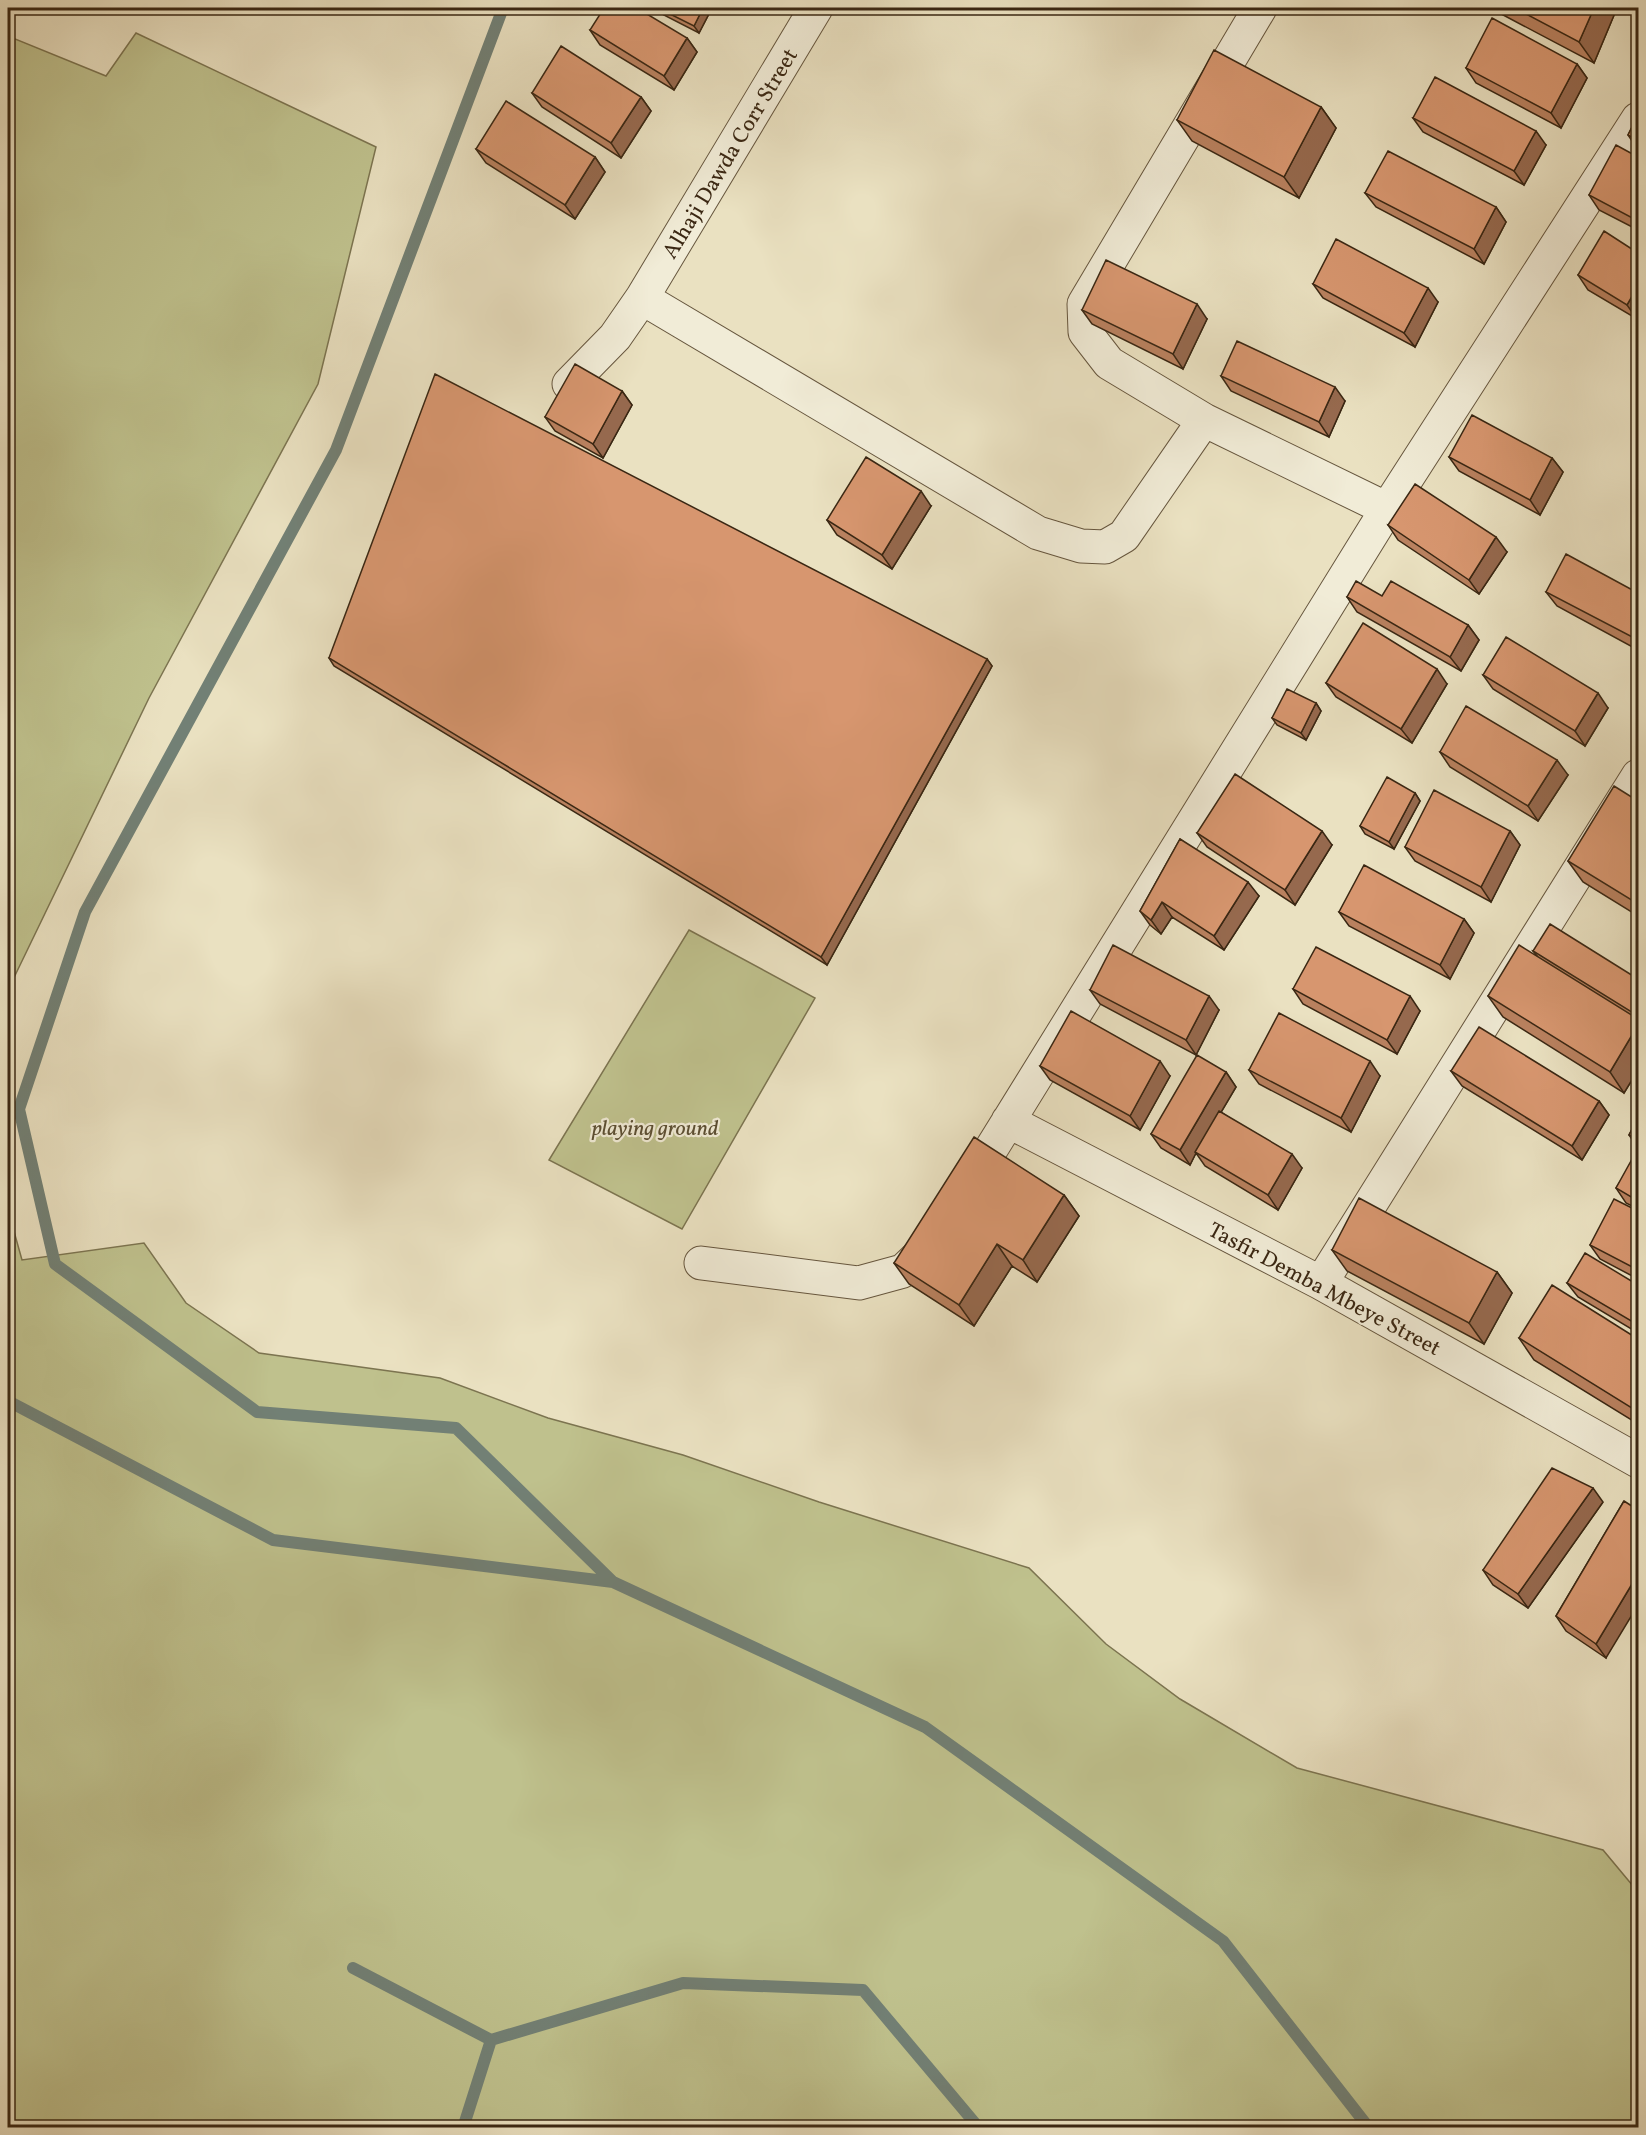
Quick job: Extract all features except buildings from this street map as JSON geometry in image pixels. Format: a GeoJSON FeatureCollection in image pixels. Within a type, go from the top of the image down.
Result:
{"type":"FeatureCollection","features":[{"type":"Feature","properties":{"kind":"street","name":"Alhaji Dawda Corr Street"},"geometry":{"type":"LineString","coordinates":[[569,384],[615,337],[642,298],[816,8]]}},
{"type":"Feature","properties":{"kind":"street"},"geometry":{"type":"LineString","coordinates":[[1260,8],[1084,304],[1085,332],[1109,363],[1204,420],[1387,508]]}},
{"type":"Feature","properties":{"kind":"street"},"geometry":{"type":"LineString","coordinates":[[701,1263],[859,1283],[903,1271],[936,1239],[1387,508],[1638,119]]}},
{"type":"Feature","properties":{"kind":"street"},"geometry":{"type":"LineString","coordinates":[[642,298],[1038,533],[1081,546],[1105,547],[1124,536],[1204,420]]}},
{"type":"Feature","properties":{"kind":"street"},"geometry":{"type":"LineString","coordinates":[[1320,1283],[1634,791]]}},
{"type":"Feature","properties":{"kind":"street","name":"Tasfir Demba Mbeye Street"},"geometry":{"type":"LineString","coordinates":[[1008,1121],[1320,1283],[1638,1461]]}},
{"type":"Feature","properties":{"kind":"green space"},"geometry":{"type":"Polygon","coordinates":[[[136,33],[376,147],[318,384],[149,698],[8,990],[8,36],[106,76],[136,33]]]}},
{"type":"Feature","properties":{"kind":"green space","name":"playing ground"},"geometry":{"type":"Polygon","coordinates":[[[689,930],[815,998],[682,1229],[549,1160],[689,930]]]}},
{"type":"Feature","properties":{"kind":"green space"},"geometry":{"type":"Polygon","coordinates":[[[8,1210],[22,1260],[144,1243],[186,1303],[259,1353],[440,1378],[548,1418],[683,1455],[819,1502],[1029,1568],[1106,1644],[1180,1699],[1297,1768],[1603,1850],[1638,1892],[1638,2127],[8,2127],[8,1210]]]}},
{"type":"Feature","properties":{"kind":"waterway"},"geometry":{"type":"LineString","coordinates":[[503,8],[336,450],[85,912],[19,1109],[55,1264],[257,1412],[456,1428],[613,1582]]}},
{"type":"Feature","properties":{"kind":"waterway"},"geometry":{"type":"LineString","coordinates":[[8,1401],[273,1540],[613,1582],[925,1727],[1223,1941],[1369,2128]]}},
{"type":"Feature","properties":{"kind":"waterway"},"geometry":{"type":"LineString","coordinates":[[353,1968],[491,2040],[683,1983],[863,1990],[979,2128]]}},
{"type":"Feature","properties":{"kind":"waterway"},"geometry":{"type":"LineString","coordinates":[[463,2128],[491,2040]]}}]}
